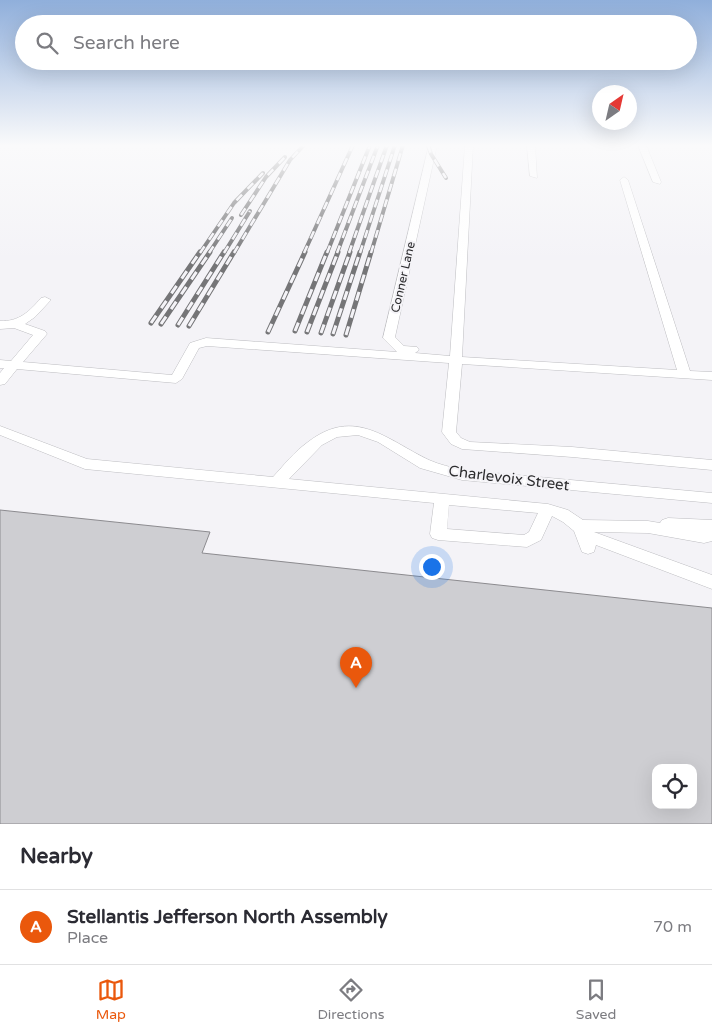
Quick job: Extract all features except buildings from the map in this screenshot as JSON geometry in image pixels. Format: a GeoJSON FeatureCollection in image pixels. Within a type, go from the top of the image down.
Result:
{"type":"FeatureCollection","features":[{"type":"Feature","properties":{"kind":"street","name":"Conner Lane"},"geometry":{"type":"LineString","coordinates":[[424,183],[389,338],[400,348],[456,357]]}},
{"type":"Feature","properties":{"kind":"street"},"geometry":{"type":"LineString","coordinates":[[467,183],[456,357],[449,432],[456,441],[467,446],[572,452],[712,464]]}},
{"type":"Feature","properties":{"kind":"street"},"geometry":{"type":"LineString","coordinates":[[625,183],[684,375]]}},
{"type":"Feature","properties":{"kind":"street"},"geometry":{"type":"LineString","coordinates":[[0,381],[41,334],[16,324]]}},
{"type":"Feature","properties":{"kind":"street"},"geometry":{"type":"LineString","coordinates":[[0,364],[176,379],[194,346],[206,342],[456,357],[712,376]]}},
{"type":"Feature","properties":{"kind":"street"},"geometry":{"type":"LineString","coordinates":[[0,430],[85,464],[548,509],[563,514],[584,536],[712,582]]}},
{"type":"Feature","properties":{"kind":"street","name":"Charlevoix Street"},"geometry":{"type":"LineString","coordinates":[[276,483],[315,442],[336,431],[362,430],[388,440],[423,463],[462,475],[712,498]]}},
{"type":"Feature","properties":{"kind":"street"},"geometry":{"type":"LineString","coordinates":[[442,499],[438,534],[527,541],[535,536],[548,509]]}},
{"type":"Feature","properties":{"kind":"street"},"geometry":{"type":"LineString","coordinates":[[584,536],[648,528],[710,535]]}},
{"type":"Feature","properties":{"kind":"lane"},"geometry":{"type":"LineString","coordinates":[[0,325],[16,324],[28,318],[45,300]]}},
{"type":"Feature","properties":{"kind":"railway"},"geometry":{"type":"LineString","coordinates":[[200,253],[234,203],[253,183]]}},
{"type":"Feature","properties":{"kind":"railway"},"geometry":{"type":"LineString","coordinates":[[241,215],[262,183]]}},
{"type":"Feature","properties":{"kind":"railway"},"geometry":{"type":"LineString","coordinates":[[234,253],[276,183]]}},
{"type":"Feature","properties":{"kind":"railway"},"geometry":{"type":"LineString","coordinates":[[304,253],[336,183]]}},
{"type":"Feature","properties":{"kind":"railway"},"geometry":{"type":"LineString","coordinates":[[327,253],[355,183]]}},
{"type":"Feature","properties":{"kind":"railway"},"geometry":{"type":"LineString","coordinates":[[337,253],[363,183]]}},
{"type":"Feature","properties":{"kind":"railway"},"geometry":{"type":"LineString","coordinates":[[349,253],[373,183]]}},
{"type":"Feature","properties":{"kind":"railway"},"geometry":{"type":"LineString","coordinates":[[360,253],[383,183]]}},
{"type":"Feature","properties":{"kind":"railway"},"geometry":{"type":"LineString","coordinates":[[371,253],[392,183]]}},
{"type":"Feature","properties":{"kind":"railway"},"geometry":{"type":"LineString","coordinates":[[224,253],[250,211]]}},
{"type":"Feature","properties":{"kind":"railway"},"geometry":{"type":"LineString","coordinates":[[209,253],[232,218]]}},
{"type":"Feature","properties":{"kind":"railway"},"geometry":{"type":"LineString","coordinates":[[151,323],[200,252]]}},
{"type":"Feature","properties":{"kind":"railway"},"geometry":{"type":"LineString","coordinates":[[161,324],[210,252]]}},
{"type":"Feature","properties":{"kind":"railway"},"geometry":{"type":"LineString","coordinates":[[178,325],[224,252]]}},
{"type":"Feature","properties":{"kind":"railway"},"geometry":{"type":"LineString","coordinates":[[189,326],[234,252]]}},
{"type":"Feature","properties":{"kind":"railway"},"geometry":{"type":"LineString","coordinates":[[268,332],[305,252]]}},
{"type":"Feature","properties":{"kind":"railway"},"geometry":{"type":"LineString","coordinates":[[295,331],[327,252]]}},
{"type":"Feature","properties":{"kind":"railway"},"geometry":{"type":"LineString","coordinates":[[307,332],[338,252]]}},
{"type":"Feature","properties":{"kind":"railway"},"geometry":{"type":"LineString","coordinates":[[321,333],[350,252]]}},
{"type":"Feature","properties":{"kind":"railway"},"geometry":{"type":"LineString","coordinates":[[333,334],[360,252]]}},
{"type":"Feature","properties":{"kind":"railway"},"geometry":{"type":"LineString","coordinates":[[346,335],[371,252]]}},
{"type":"Feature","properties":{"kind":"place","name":"Stellantis Jefferson North Assembly"},"geometry":{"type":"Point","coordinates":[356,688]}}]}
